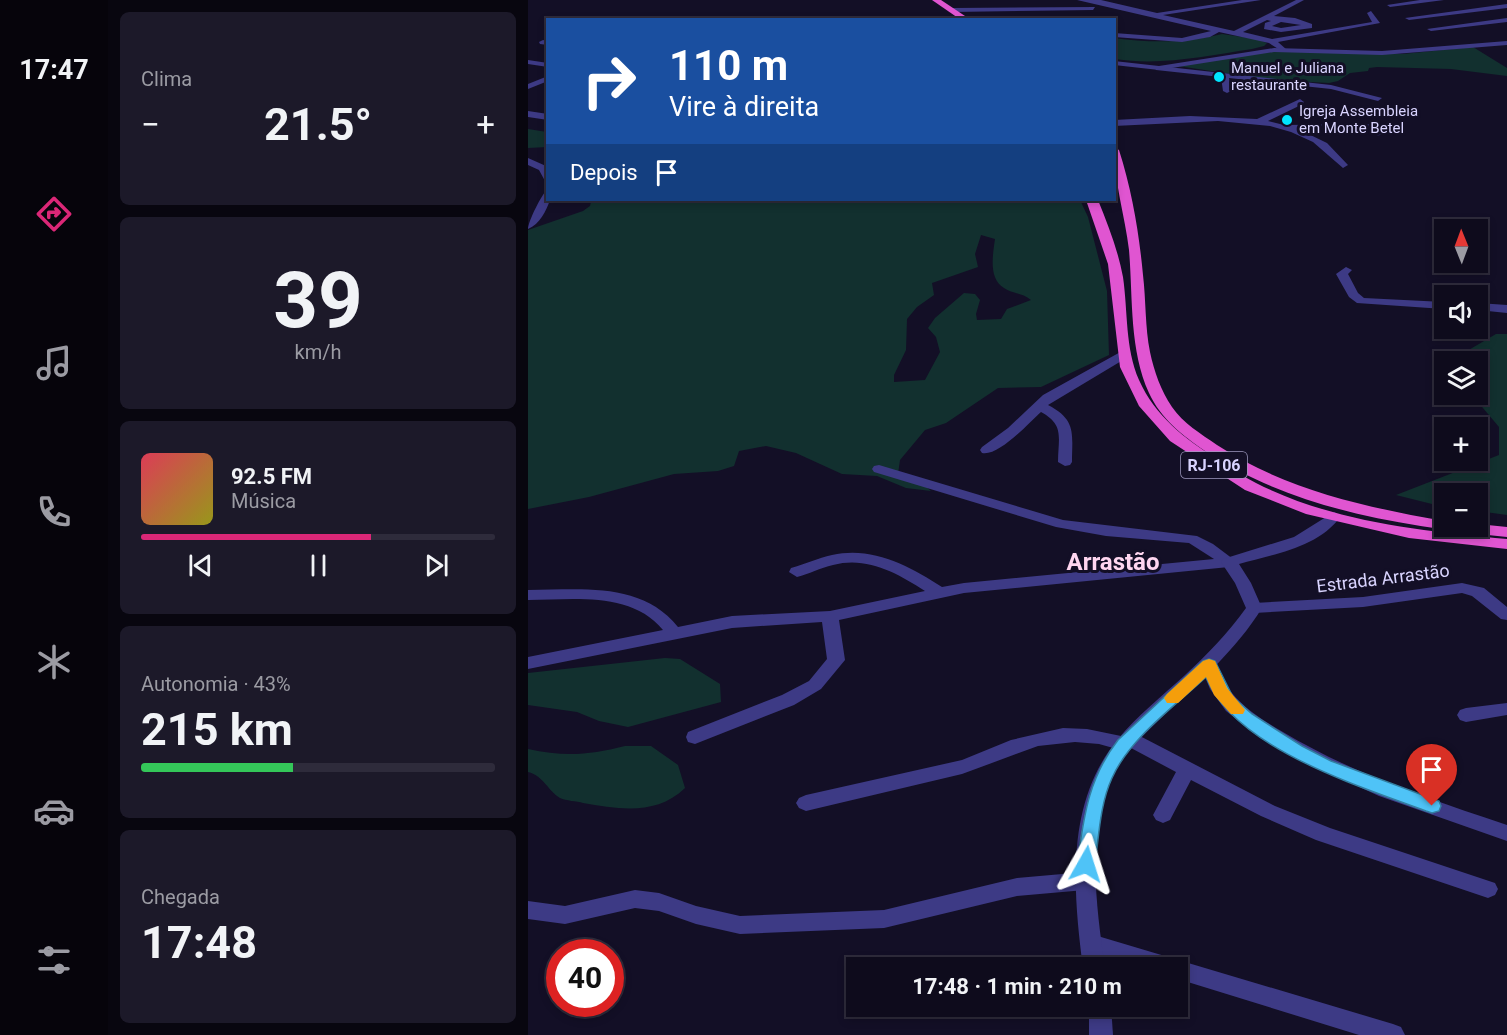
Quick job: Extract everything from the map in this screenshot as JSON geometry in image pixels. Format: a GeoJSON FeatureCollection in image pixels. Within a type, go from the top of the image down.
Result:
{"type":"FeatureCollection","features":[{"type":"Feature","properties":{"kind":"highway"},"geometry":{"type":"LineString","coordinates":[[926,0],[952,18]]}},
{"type":"Feature","properties":{"kind":"highway"},"geometry":{"type":"LineString","coordinates":[[936,0],[964,18]]}},
{"type":"Feature","properties":{"kind":"highway","name":"RJ-106"},"geometry":{"type":"LineString","coordinates":[[1116,157],[1124,183],[1147,370],[1159,397],[1172,417],[1195,438],[1239,465],[1293,490],[1338,506],[1434,524]]}},
{"type":"Feature","properties":{"kind":"highway","name":"RJ-106"},"geometry":{"type":"LineString","coordinates":[[1092,201],[1114,262],[1122,316],[1124,354],[1131,379],[1144,405],[1165,431],[1198,455],[1251,487],[1334,516],[1389,530],[1507,544]]}},
{"type":"Feature","properties":{"kind":"highway"},"geometry":{"type":"LineString","coordinates":[[1488,530],[1507,532]]}},
{"type":"Feature","properties":{"kind":"street"},"geometry":{"type":"LineString","coordinates":[[1080,0],[1272,41],[1376,23],[1371,13]]}},
{"type":"Feature","properties":{"kind":"street"},"geometry":{"type":"LineString","coordinates":[[1152,14],[1258,0]]}},
{"type":"Feature","properties":{"kind":"street"},"geometry":{"type":"LineString","coordinates":[[1236,33],[1301,0]]}},
{"type":"Feature","properties":{"kind":"street"},"geometry":{"type":"LineString","coordinates":[[1390,5],[1441,0]]}},
{"type":"Feature","properties":{"kind":"street"},"geometry":{"type":"LineString","coordinates":[[1409,18],[1507,6]]}},
{"type":"Feature","properties":{"kind":"street"},"geometry":{"type":"LineString","coordinates":[[952,10],[1122,8]]}},
{"type":"Feature","properties":{"kind":"street"},"geometry":{"type":"LineString","coordinates":[[1266,18],[1278,20]]}},
{"type":"Feature","properties":{"kind":"street"},"geometry":{"type":"LineString","coordinates":[[1431,29],[1507,20]]}},
{"type":"Feature","properties":{"kind":"street"},"geometry":{"type":"LineString","coordinates":[[1116,35],[1178,39],[1205,36],[1218,30]]}},
{"type":"Feature","properties":{"kind":"street"},"geometry":{"type":"LineString","coordinates":[[1272,41],[1283,50]]}},
{"type":"Feature","properties":{"kind":"street"},"geometry":{"type":"LineString","coordinates":[[1159,68],[1283,50],[1382,53],[1507,43]]}},
{"type":"Feature","properties":{"kind":"street"},"geometry":{"type":"LineString","coordinates":[[528,62],[546,65]]}},
{"type":"Feature","properties":{"kind":"street"},"geometry":{"type":"LineString","coordinates":[[1116,63],[1331,87],[1378,98]]}},
{"type":"Feature","properties":{"kind":"street"},"geometry":{"type":"LineString","coordinates":[[1225,76],[1227,91]]}},
{"type":"Feature","properties":{"kind":"street"},"geometry":{"type":"LineString","coordinates":[[528,87],[546,79]]}},
{"type":"Feature","properties":{"kind":"street"},"geometry":{"type":"LineString","coordinates":[[1257,123],[1300,102]]}},
{"type":"Feature","properties":{"kind":"street"},"geometry":{"type":"LineString","coordinates":[[528,114],[546,117]]}},
{"type":"Feature","properties":{"kind":"street"},"geometry":{"type":"LineString","coordinates":[[1116,123],[1193,120],[1257,123],[1282,127],[1372,127],[1376,128],[1378,134]]}},
{"type":"Feature","properties":{"kind":"street"},"geometry":{"type":"LineString","coordinates":[[1282,127],[1326,146],[1343,165]]}},
{"type":"Feature","properties":{"kind":"street"},"geometry":{"type":"LineString","coordinates":[[528,161],[543,168],[546,175]]}},
{"type":"Feature","properties":{"kind":"street"},"geometry":{"type":"LineString","coordinates":[[528,226],[536,219],[546,198]]}},
{"type":"Feature","properties":{"kind":"street"},"geometry":{"type":"LineString","coordinates":[[1346,270],[1342,274],[1353,295],[1361,301],[1434,305]]}},
{"type":"Feature","properties":{"kind":"street"},"geometry":{"type":"LineString","coordinates":[[1488,308],[1507,309]]}},
{"type":"Feature","properties":{"kind":"street"},"geometry":{"type":"LineString","coordinates":[[987,450],[1013,431],[1038,405],[1089,377],[1124,354]]}},
{"type":"Feature","properties":{"kind":"street"},"geometry":{"type":"LineString","coordinates":[[1038,405],[1061,417],[1065,423],[1065,462]]}},
{"type":"Feature","properties":{"kind":"street"},"geometry":{"type":"LineString","coordinates":[[879,469],[1061,524],[1106,531],[1192,539],[1229,562],[1244,583],[1254,608],[1242,626],[1209,665],[1126,742],[1112,759],[1102,780],[1094,806],[1087,846],[1085,881],[1093,957]]}},
{"type":"Feature","properties":{"kind":"street"},"geometry":{"type":"LineString","coordinates":[[528,663],[673,632],[732,622],[830,616],[964,588],[1229,562],[1302,540],[1317,532],[1334,516]]}},
{"type":"Feature","properties":{"kind":"street"},"geometry":{"type":"LineString","coordinates":[[797,572],[837,558],[863,558],[893,564],[940,593]]}},
{"type":"Feature","properties":{"kind":"street","name":"Estrada Arrastão"},"geometry":{"type":"LineString","coordinates":[[1254,608],[1362,602],[1462,588],[1478,592],[1507,615]]}},
{"type":"Feature","properties":{"kind":"street"},"geometry":{"type":"LineString","coordinates":[[528,595],[613,597],[635,602],[652,609],[666,620],[673,632]]}},
{"type":"Feature","properties":{"kind":"street"},"geometry":{"type":"LineString","coordinates":[[695,737],[788,700],[815,685],[836,660],[830,616]]}},
{"type":"Feature","properties":{"kind":"street"},"geometry":{"type":"LineString","coordinates":[[1209,665],[1227,701],[1246,718],[1296,751],[1325,766],[1507,832]]}},
{"type":"Feature","properties":{"kind":"street"},"geometry":{"type":"LineString","coordinates":[[1466,715],[1507,709]]}},
{"type":"Feature","properties":{"kind":"street"},"geometry":{"type":"LineString","coordinates":[[806,803],[963,767],[1025,742],[1062,735],[1085,734],[1126,742],[1187,769],[1268,811],[1323,834],[1488,889]]}},
{"type":"Feature","properties":{"kind":"street"},"geometry":{"type":"LineString","coordinates":[[1163,815],[1187,769]]}},
{"type":"Feature","properties":{"kind":"street"},"geometry":{"type":"LineString","coordinates":[[528,910],[565,915],[635,900],[659,902],[696,915],[740,925],[884,919],[1017,887],[1085,881]]}},
{"type":"Feature","properties":{"kind":"street"},"geometry":{"type":"LineString","coordinates":[[1091,943],[1136,957]]}},
{"type":"Feature","properties":{"kind":"street"},"geometry":{"type":"LineString","coordinates":[[1188,972],[1393,1035]]}},
{"type":"Feature","properties":{"kind":"street"},"geometry":{"type":"LineString","coordinates":[[1100,1017],[1101,1035]]}},
{"type":"Feature","properties":{"kind":"green space"},"geometry":{"type":"Polygon","coordinates":[[[1222,34],[1267,43],[1252,49],[1184,59],[1149,61],[1116,59],[1116,38],[1141,41],[1195,39],[1222,34]]]}},
{"type":"Feature","properties":{"kind":"green space"},"geometry":{"type":"Polygon","coordinates":[[[1473,47],[1507,68],[1507,76],[1451,69],[1377,67],[1369,68],[1368,71],[1350,73],[1338,81],[1329,83],[1271,80],[1178,66],[1285,51],[1403,54],[1473,47]]]}},
{"type":"Feature","properties":{"kind":"green space"},"geometry":{"type":"Polygon","coordinates":[[[528,129],[546,132],[546,147],[528,148],[528,129]]]}},
{"type":"Feature","properties":{"kind":"green space"},"geometry":{"type":"Polygon","coordinates":[[[590,201],[1080,201],[1088,217],[1107,291],[1109,355],[1041,387],[998,388],[946,423],[925,430],[900,460],[898,474],[923,484],[931,491],[906,488],[877,476],[842,474],[796,453],[766,446],[739,451],[734,466],[718,471],[674,474],[589,497],[528,509],[528,230],[583,211],[590,206],[590,201]],[[981,235],[975,254],[978,267],[932,283],[934,295],[917,307],[907,319],[906,350],[894,375],[894,382],[925,380],[940,352],[936,337],[928,328],[935,318],[964,293],[975,294],[980,300],[976,314],[977,320],[1001,319],[1007,309],[1031,300],[999,284],[994,272],[995,239],[981,235]]]}},
{"type":"Feature","properties":{"kind":"green space"},"geometry":{"type":"Polygon","coordinates":[[[1496,334],[1507,334],[1507,515],[1488,512],[1488,483],[1434,483],[1434,504],[1396,495],[1458,471],[1488,471],[1488,459],[1499,455],[1499,427],[1480,405],[1488,405],[1488,351],[1467,351],[1496,334]]]}},
{"type":"Feature","properties":{"kind":"green space"},"geometry":{"type":"Polygon","coordinates":[[[665,658],[680,659],[720,684],[721,702],[628,727],[599,721],[577,712],[528,705],[528,673],[665,658]]]}},
{"type":"Feature","properties":{"kind":"green space"},"geometry":{"type":"Polygon","coordinates":[[[625,746],[651,746],[678,765],[685,788],[674,797],[649,807],[610,807],[560,798],[542,780],[528,772],[528,749],[577,754],[625,746]]]}},
{"type":"Feature","properties":{"kind":"slow traffic"},"geometry":{"type":"LineString","coordinates":[[1172,698],[1209,665],[1220,691],[1237,710]]}},
{"type":"Feature","properties":{"kind":"place","name":"Manuel e Juliana restaurante"},"geometry":{"type":"Point","coordinates":[1219,77]}},
{"type":"Feature","properties":{"kind":"place","name":"Igreja Assembleia em Monte Betel"},"geometry":{"type":"Point","coordinates":[1287,120]}},
{"type":"Feature","properties":{"kind":"district","name":"Arrastão"},"geometry":{"type":"Point","coordinates":[1113,562]}},
{"type":"Feature","properties":{"kind":"route"},"geometry":{"type":"LineString","coordinates":[[1086,864],[1094,806],[1102,780],[1112,759],[1124,744],[1209,665],[1227,701],[1246,718],[1296,751],[1325,766],[1432,806]]}}]}
